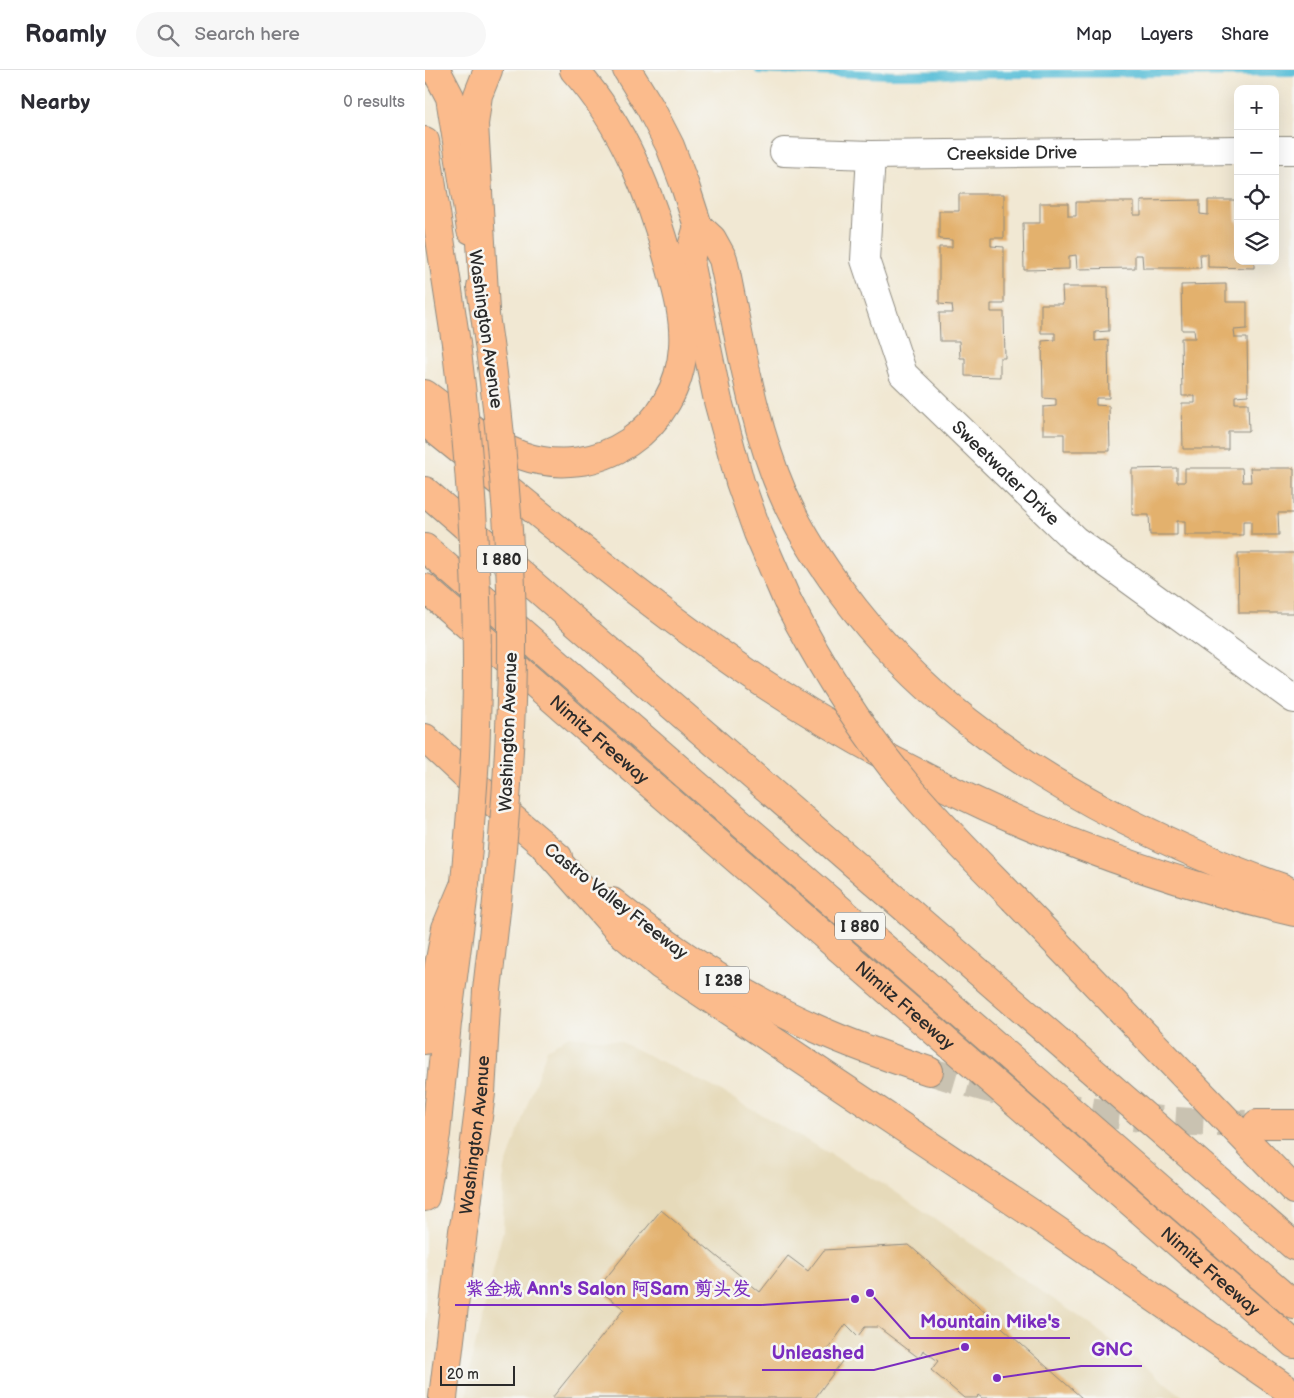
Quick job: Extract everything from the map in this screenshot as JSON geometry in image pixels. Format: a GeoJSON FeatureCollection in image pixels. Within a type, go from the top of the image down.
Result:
{"type":"FeatureCollection","features":[{"type":"Feature","properties":{"kind":"main road"},"geometry":{"type":"LineString","coordinates":[[425,79],[427,70]]}},
{"type":"Feature","properties":{"kind":"main road","name":"Washington Avenue"},"geometry":{"type":"LineString","coordinates":[[436,70],[450,97],[492,364],[507,506],[512,657],[505,810],[487,990],[481,1093],[443,1398]]}},
{"type":"Feature","properties":{"kind":"main road"},"geometry":{"type":"LineString","coordinates":[[485,310],[474,124],[478,95],[488,70]]}},
{"type":"Feature","properties":{"kind":"main road"},"geometry":{"type":"LineString","coordinates":[[425,394],[495,443],[510,451],[533,458],[565,463],[598,457],[628,443],[653,421],[667,403],[682,357],[683,336],[678,297],[661,232],[644,185],[622,138],[595,96],[574,70]]}},
{"type":"Feature","properties":{"kind":"main road"},"geometry":{"type":"LineString","coordinates":[[627,70],[667,140],[681,173],[698,226],[712,239],[723,258],[757,418],[783,495],[823,566],[855,610],[909,670],[949,708],[991,741],[1037,771],[1083,798],[1156,836],[1294,894]]}},
{"type":"Feature","properties":{"kind":"main road","name":"Washington Avenue"},"geometry":{"type":"LineString","coordinates":[[425,141],[456,343],[466,425],[471,486],[477,626],[476,730],[465,883],[447,1023],[436,1134],[426,1179]]}},
{"type":"Feature","properties":{"kind":"main road"},"geometry":{"type":"LineString","coordinates":[[698,226],[692,246],[690,266],[725,429],[748,508],[787,600],[832,681],[887,760],[927,808],[1294,1190]]}},
{"type":"Feature","properties":{"kind":"main road"},"geometry":{"type":"LineString","coordinates":[[425,422],[677,622],[767,685],[858,741],[955,792],[1053,836],[1155,873],[1294,912]]}},
{"type":"Feature","properties":{"kind":"main road","name":"I 880"},"geometry":{"type":"LineString","coordinates":[[425,491],[1294,1246]]}},
{"type":"Feature","properties":{"kind":"main road","name":"I 880"},"geometry":{"type":"LineString","coordinates":[[425,548],[1294,1304]]}},
{"type":"Feature","properties":{"kind":"main road","name":"Nimitz Freeway"},"geometry":{"type":"LineString","coordinates":[[425,588],[1294,1344]]}},
{"type":"Feature","properties":{"kind":"main road"},"geometry":{"type":"LineString","coordinates":[[425,738],[500,808]]}},
{"type":"Feature","properties":{"kind":"main road"},"geometry":{"type":"LineString","coordinates":[[425,754],[500,808]]}},
{"type":"Feature","properties":{"kind":"main road","name":"Castro Valley Freeway"},"geometry":{"type":"LineString","coordinates":[[500,808],[629,916],[719,978],[767,1005],[816,1028],[929,1071]]}},
{"type":"Feature","properties":{"kind":"main road"},"geometry":{"type":"LineString","coordinates":[[545,846],[619,930],[660,965],[1046,1223],[1294,1394]]}},
{"type":"Feature","properties":{"kind":"main road"},"geometry":{"type":"LineString","coordinates":[[425,1040],[446,928],[465,883]]}},
{"type":"Feature","properties":{"kind":"main road"},"geometry":{"type":"LineString","coordinates":[[1257,1124],[1294,1124]]}},
{"type":"Feature","properties":{"kind":"main road"},"geometry":{"type":"LineString","coordinates":[[426,1179],[470,1178]]}},
{"type":"Feature","properties":{"kind":"street","name":"Creekside Drive"},"geometry":{"type":"LineString","coordinates":[[784,152],[871,155],[1234,150]]}},
{"type":"Feature","properties":{"kind":"street"},"geometry":{"type":"LineString","coordinates":[[1279,150],[1294,150]]}},
{"type":"Feature","properties":{"kind":"street","name":"Sweetwater Drive"},"geometry":{"type":"LineString","coordinates":[[871,155],[865,260],[903,374],[1075,540],[1294,700]]}},
{"type":"Feature","properties":{"kind":"shaded area"},"geometry":{"type":"Polygon","coordinates":[[[569,1036],[619,1041],[711,1086],[888,1187],[1090,1324],[1185,1398],[467,1398],[471,1363],[503,1230],[504,1171],[547,1049],[569,1036]]]}},
{"type":"Feature","properties":{"kind":"building"},"geometry":{"type":"Polygon","coordinates":[[[959,194],[1004,194],[1004,238],[991,238],[991,246],[1004,247],[1004,304],[991,304],[991,312],[1004,312],[1005,358],[1000,358],[1000,377],[965,376],[965,358],[960,358],[959,341],[940,341],[939,313],[953,313],[952,305],[939,304],[939,247],[952,247],[952,240],[939,239],[939,211],[959,211],[959,194]]]}},
{"type":"Feature","properties":{"kind":"building"},"geometry":{"type":"Polygon","coordinates":[[[1200,200],[1200,214],[1208,215],[1208,200],[1234,200],[1234,265],[1254,265],[1254,268],[1208,267],[1208,254],[1200,254],[1201,268],[1143,268],[1142,255],[1135,255],[1135,268],[1077,269],[1076,255],[1069,256],[1069,269],[1024,270],[1023,223],[1040,223],[1040,203],[1068,203],[1068,216],[1076,216],[1076,202],[1134,202],[1134,215],[1141,215],[1141,201],[1200,200]]]}},
{"type":"Feature","properties":{"kind":"building"},"geometry":{"type":"Polygon","coordinates":[[[1226,284],[1226,302],[1247,302],[1247,329],[1234,330],[1235,338],[1247,338],[1248,395],[1235,396],[1235,403],[1248,403],[1249,431],[1228,431],[1228,449],[1183,449],[1182,403],[1195,403],[1195,396],[1182,396],[1181,338],[1195,338],[1194,330],[1182,330],[1181,285],[1226,284]]]}},
{"type":"Feature","properties":{"kind":"building"},"geometry":{"type":"Polygon","coordinates":[[[1062,287],[1108,287],[1109,331],[1095,332],[1095,341],[1108,340],[1109,398],[1096,398],[1096,405],[1109,406],[1110,451],[1064,451],[1064,434],[1043,434],[1043,407],[1056,406],[1056,399],[1043,398],[1042,341],[1055,340],[1055,333],[1041,333],[1041,304],[1063,304],[1062,287]]]}},
{"type":"Feature","properties":{"kind":"building"},"geometry":{"type":"Polygon","coordinates":[[[1177,468],[1177,482],[1185,482],[1185,468],[1242,468],[1243,482],[1251,482],[1250,468],[1294,468],[1294,513],[1278,513],[1279,535],[1251,535],[1251,521],[1243,521],[1243,535],[1185,535],[1185,521],[1177,521],[1177,535],[1150,535],[1149,515],[1132,515],[1132,469],[1177,468]]]}},
{"type":"Feature","properties":{"kind":"building"},"geometry":{"type":"Polygon","coordinates":[[[1238,553],[1294,553],[1294,613],[1239,613],[1238,553]]]}},
{"type":"Feature","properties":{"kind":"building"},"geometry":{"type":"Polygon","coordinates":[[[661,1210],[760,1292],[788,1256],[808,1271],[824,1250],[909,1245],[1082,1398],[982,1398],[978,1395],[977,1398],[964,1398],[931,1370],[938,1361],[923,1350],[919,1358],[878,1327],[865,1327],[858,1336],[846,1324],[828,1349],[843,1360],[815,1398],[552,1398],[624,1309],[597,1289],[661,1210]]]}},
{"type":"Feature","properties":{"kind":"waterway"},"geometry":{"type":"LineString","coordinates":[[759,70],[892,75],[1294,72]]}},
{"type":"Feature","properties":{"kind":"tunnel"},"geometry":{"type":"LineString","coordinates":[[929,1071],[1039,1101],[1095,1112],[1163,1120],[1246,1124]]}},
{"type":"Feature","properties":{"kind":"place","name":"Mountain Mike's"},"geometry":{"type":"Point","coordinates":[870,1293]}},
{"type":"Feature","properties":{"kind":"place","name":"紫金城 Ann's Salon 阿Sam 剪头发"},"geometry":{"type":"Point","coordinates":[855,1299]}},
{"type":"Feature","properties":{"kind":"place","name":"Unleashed"},"geometry":{"type":"Point","coordinates":[965,1347]}},
{"type":"Feature","properties":{"kind":"place","name":"GNC"},"geometry":{"type":"Point","coordinates":[997,1378]}}]}
